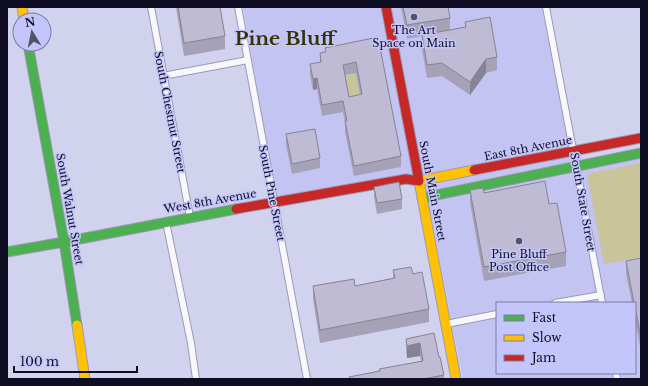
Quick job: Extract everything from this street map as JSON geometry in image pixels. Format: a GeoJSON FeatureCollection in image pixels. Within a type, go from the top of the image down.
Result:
{"type":"FeatureCollection","features":[{"type":"Feature","properties":{"kind":"main road","name":"South Main Street"},"geometry":{"type":"LineString","coordinates":[[386,7],[456,379]]}},
{"type":"Feature","properties":{"kind":"main road","name":"South Walnut Street"},"geometry":{"type":"LineString","coordinates":[[29,52],[64,242],[85,379]]}},
{"type":"Feature","properties":{"kind":"main road","name":"East 8th Avenue"},"geometry":{"type":"LineString","coordinates":[[419,181],[641,138]]}},
{"type":"Feature","properties":{"kind":"main road"},"geometry":{"type":"LineString","coordinates":[[422,198],[641,153]]}},
{"type":"Feature","properties":{"kind":"main road","name":"West 8th Avenue"},"geometry":{"type":"LineString","coordinates":[[7,252],[190,217],[406,179],[419,181]]}},
{"type":"Feature","properties":{"kind":"street","name":"South Chestnut Street"},"geometry":{"type":"LineString","coordinates":[[150,7],[190,217]]}},
{"type":"Feature","properties":{"kind":"street","name":"South Pine Street"},"geometry":{"type":"LineString","coordinates":[[238,7],[307,379]]}},
{"type":"Feature","properties":{"kind":"street","name":"South State Street"},"geometry":{"type":"LineString","coordinates":[[546,7],[602,302]]}},
{"type":"Feature","properties":{"kind":"street"},"geometry":{"type":"LineString","coordinates":[[163,76],[248,60]]}},
{"type":"Feature","properties":{"kind":"street"},"geometry":{"type":"LineString","coordinates":[[166,222],[191,343],[196,379]]}},
{"type":"Feature","properties":{"kind":"street"},"geometry":{"type":"LineString","coordinates":[[561,302],[601,295]]}},
{"type":"Feature","properties":{"kind":"street"},"geometry":{"type":"LineString","coordinates":[[446,324],[496,314]]}},
{"type":"Feature","properties":{"kind":"shaded area"},"geometry":{"type":"Polygon","coordinates":[[[243,7],[542,7],[573,170],[641,157],[641,379],[463,379],[423,174],[277,198],[243,7]],[[396,28],[388,29],[407,104],[396,28]]]}},
{"type":"Feature","properties":{"kind":"shaded area"},"geometry":{"type":"Polygon","coordinates":[[[356,73],[362,105],[349,108],[343,76],[356,73]]]}},
{"type":"Feature","properties":{"kind":"shaded area"},"geometry":{"type":"Polygon","coordinates":[[[641,163],[641,257],[604,264],[587,176],[591,173],[641,163]]]}},
{"type":"Feature","properties":{"kind":"building"},"geometry":{"type":"Polygon","coordinates":[[[178,7],[220,7],[225,36],[184,43],[178,7]]]}},
{"type":"Feature","properties":{"kind":"building","name":"The Art Space on Main"},"geometry":{"type":"Polygon","coordinates":[[[403,7],[448,7],[450,18],[407,25],[403,7]]]}},
{"type":"Feature","properties":{"kind":"building"},"geometry":{"type":"Polygon","coordinates":[[[490,17],[497,57],[486,59],[470,82],[442,63],[427,65],[422,35],[466,27],[465,22],[490,17]]]}},
{"type":"Feature","properties":{"kind":"building"},"geometry":{"type":"Polygon","coordinates":[[[378,37],[401,156],[354,166],[345,121],[347,121],[343,101],[322,105],[317,78],[313,79],[310,64],[321,62],[320,53],[326,52],[325,48],[378,37]],[[356,62],[343,65],[349,97],[362,94],[356,62]]]}},
{"type":"Feature","properties":{"kind":"building"},"geometry":{"type":"Polygon","coordinates":[[[315,129],[320,158],[292,164],[286,134],[315,129]]]}},
{"type":"Feature","properties":{"kind":"building","name":"Pine Bluff Post Office"},"geometry":{"type":"Polygon","coordinates":[[[545,181],[549,204],[557,203],[566,252],[484,267],[470,190],[483,188],[484,193],[545,181]]]}},
{"type":"Feature","properties":{"kind":"building"},"geometry":{"type":"Polygon","coordinates":[[[399,182],[402,199],[377,203],[374,187],[399,182]]]}},
{"type":"Feature","properties":{"kind":"building"},"geometry":{"type":"Polygon","coordinates":[[[641,258],[641,338],[636,312],[636,302],[634,302],[626,261],[641,258]]]}},
{"type":"Feature","properties":{"kind":"building"},"geometry":{"type":"Polygon","coordinates":[[[411,267],[413,274],[422,272],[429,309],[320,330],[313,286],[354,279],[355,286],[395,278],[393,270],[411,267]]]}},
{"type":"Feature","properties":{"kind":"building"},"geometry":{"type":"Polygon","coordinates":[[[434,333],[444,375],[423,379],[350,379],[349,377],[380,371],[379,369],[423,361],[420,343],[407,346],[406,339],[434,333]]]}},
{"type":"Feature","properties":{"kind":"traffic: fast"},"geometry":{"type":"LineString","coordinates":[[29,52],[64,242],[77,325]]}},
{"type":"Feature","properties":{"kind":"traffic: fast"},"geometry":{"type":"LineString","coordinates":[[422,198],[641,153]]}},
{"type":"Feature","properties":{"kind":"traffic: fast"},"geometry":{"type":"LineString","coordinates":[[7,252],[236,209]]}},
{"type":"Feature","properties":{"kind":"traffic: slow"},"geometry":{"type":"LineString","coordinates":[[22,7],[23,12]]}},
{"type":"Feature","properties":{"kind":"traffic: slow"},"geometry":{"type":"LineString","coordinates":[[456,379],[419,181],[474,170]]}},
{"type":"Feature","properties":{"kind":"traffic: slow"},"geometry":{"type":"LineString","coordinates":[[77,325],[85,379]]}},
{"type":"Feature","properties":{"kind":"traffic: jam"},"geometry":{"type":"LineString","coordinates":[[236,209],[406,179],[419,181],[386,7]]}},
{"type":"Feature","properties":{"kind":"traffic: jam"},"geometry":{"type":"LineString","coordinates":[[474,170],[641,138]]}},
{"type":"Feature","properties":{"kind":"place","name":"The Art Space on Main"},"geometry":{"type":"Point","coordinates":[414,17]}},
{"type":"Feature","properties":{"kind":"place","name":"Pine Bluff Post Office"},"geometry":{"type":"Point","coordinates":[519,241]}},
{"type":"Feature","properties":{"kind":"district","name":"Pine Bluff"},"geometry":{"type":"Point","coordinates":[285,38]}}]}
